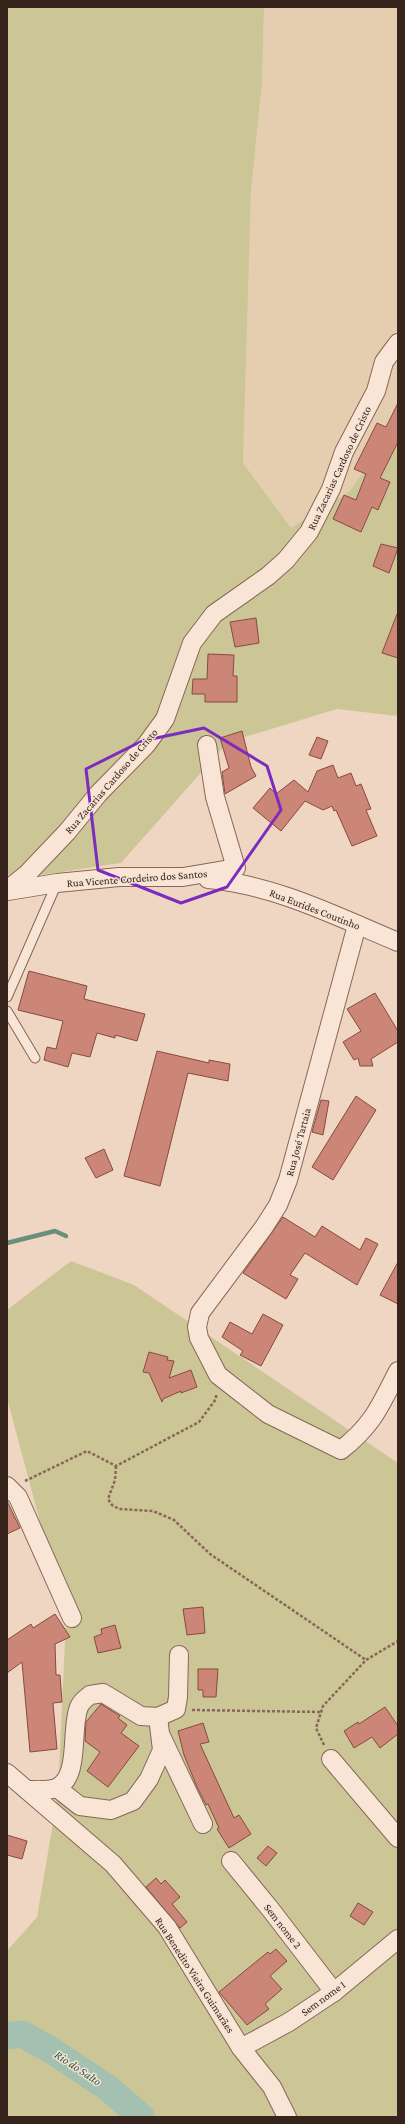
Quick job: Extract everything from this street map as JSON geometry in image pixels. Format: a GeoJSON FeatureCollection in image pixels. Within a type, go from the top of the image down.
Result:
{"type":"FeatureCollection","features":[{"type":"Feature","properties":{"kind":"street","name":"Rua Zacarias Cardoso de Cristo"},"geometry":{"type":"LineString","coordinates":[[7,890],[32,869],[99,794],[146,746],[165,719],[192,643],[214,614],[268,576],[286,560],[309,532],[331,488],[344,452],[376,391],[384,362],[398,343]]}},
{"type":"Feature","properties":{"kind":"street","name":"Rua Vicente Cordeiro dos Santos"},"geometry":{"type":"LineString","coordinates":[[7,890],[119,877],[183,877],[236,868],[214,797],[207,745]]}},
{"type":"Feature","properties":{"kind":"street","name":"Rua Eurides Coutinho"},"geometry":{"type":"LineString","coordinates":[[183,877],[230,881],[272,891],[398,942]]}},
{"type":"Feature","properties":{"kind":"street","name":"Rua José Tartaia"},"geometry":{"type":"LineString","coordinates":[[218,1375],[199,1338],[197,1327],[200,1313],[278,1205],[293,1161],[357,925]]}},
{"type":"Feature","properties":{"kind":"street"},"geometry":{"type":"LineString","coordinates":[[218,1375],[268,1414],[340,1450],[359,1436],[374,1418],[398,1371]]}},
{"type":"Feature","properties":{"kind":"street"},"geometry":{"type":"LineString","coordinates":[[8,1488],[18,1497],[72,1618]]}},
{"type":"Feature","properties":{"kind":"street"},"geometry":{"type":"LineString","coordinates":[[28,1790],[57,1788],[67,1779],[73,1764],[74,1730],[80,1706],[90,1695],[103,1693],[141,1716],[158,1717],[176,1709],[178,1697],[179,1655]]}},
{"type":"Feature","properties":{"kind":"street"},"geometry":{"type":"LineString","coordinates":[[57,1788],[80,1806],[111,1810],[133,1801],[149,1779],[162,1750],[158,1717]]}},
{"type":"Feature","properties":{"kind":"street"},"geometry":{"type":"LineString","coordinates":[[161,1735],[203,1824]]}},
{"type":"Feature","properties":{"kind":"street"},"geometry":{"type":"LineString","coordinates":[[331,1759],[398,1838]]}},
{"type":"Feature","properties":{"kind":"street","name":"Rua Benedito Vieira Guimarães"},"geometry":{"type":"LineString","coordinates":[[7,1773],[113,1864],[162,1922],[242,2048],[272,2087],[287,2117]]}},
{"type":"Feature","properties":{"kind":"street","name":"Sem nome 2"},"geometry":{"type":"LineString","coordinates":[[231,1861],[334,1992]]}},
{"type":"Feature","properties":{"kind":"street","name":"Sem nome 1"},"geometry":{"type":"LineString","coordinates":[[242,2048],[289,2022],[334,1992],[398,1939]]}},
{"type":"Feature","properties":{"kind":"lane"},"geometry":{"type":"LineString","coordinates":[[7,997],[57,883]]}},
{"type":"Feature","properties":{"kind":"lane"},"geometry":{"type":"LineString","coordinates":[[7,1011],[35,1058]]}},
{"type":"Feature","properties":{"kind":"path"},"geometry":{"type":"LineString","coordinates":[[116,1466],[199,1422],[216,1399],[218,1375]]}},
{"type":"Feature","properties":{"kind":"path"},"geometry":{"type":"LineString","coordinates":[[8,1488],[87,1451],[116,1466]]}},
{"type":"Feature","properties":{"kind":"path"},"geometry":{"type":"LineString","coordinates":[[116,1466],[115,1480],[108,1499],[112,1505],[119,1509],[153,1511],[174,1520],[210,1554],[366,1660]]}},
{"type":"Feature","properties":{"kind":"path"},"geometry":{"type":"LineString","coordinates":[[331,1759],[316,1728],[323,1706],[366,1660],[398,1641]]}},
{"type":"Feature","properties":{"kind":"path"},"geometry":{"type":"LineString","coordinates":[[176,1709],[321,1712]]}},
{"type":"Feature","properties":{"kind":"highlighted area"},"geometry":{"type":"Polygon","coordinates":[[[204,728],[267,766],[281,810],[227,887],[181,903],[98,870],[86,769],[142,741],[204,728]]]}},
{"type":"Feature","properties":{"kind":"shaded area"},"geometry":{"type":"Polygon","coordinates":[[[7,7],[264,7],[262,83],[251,191],[243,463],[291,528],[349,492],[398,424],[398,716],[337,709],[228,742],[121,863],[27,877],[7,874],[7,7]]]}},
{"type":"Feature","properties":{"kind":"shaded area"},"geometry":{"type":"Polygon","coordinates":[[[264,7],[398,7],[398,424],[349,492],[291,528],[243,463],[251,191],[262,83],[264,7]]]}},
{"type":"Feature","properties":{"kind":"shaded area"},"geometry":{"type":"Polygon","coordinates":[[[71,1261],[134,1285],[398,1463],[398,2117],[7,2117],[7,1951],[37,1917],[58,1794],[66,1619],[7,1398],[7,1310],[71,1261]]]}},
{"type":"Feature","properties":{"kind":"building"},"geometry":{"type":"Polygon","coordinates":[[[398,403],[398,442],[380,478],[390,482],[378,510],[372,507],[361,532],[333,519],[344,495],[356,500],[366,474],[354,469],[377,423],[386,427],[398,403]]]}},
{"type":"Feature","properties":{"kind":"building"},"geometry":{"type":"Polygon","coordinates":[[[381,544],[398,548],[389,573],[373,566],[381,544]]]}},
{"type":"Feature","properties":{"kind":"building"},"geometry":{"type":"Polygon","coordinates":[[[398,614],[398,658],[382,653],[398,614]]]}},
{"type":"Feature","properties":{"kind":"building"},"geometry":{"type":"Polygon","coordinates":[[[256,618],[259,643],[235,647],[230,622],[256,618]]]}},
{"type":"Feature","properties":{"kind":"building"},"geometry":{"type":"Polygon","coordinates":[[[208,654],[234,655],[233,676],[237,676],[237,702],[205,702],[205,694],[192,694],[193,679],[207,679],[208,654]]]}},
{"type":"Feature","properties":{"kind":"building"},"geometry":{"type":"Polygon","coordinates":[[[242,731],[251,767],[256,776],[225,794],[222,772],[229,768],[220,738],[242,731]]]}},
{"type":"Feature","properties":{"kind":"building"},"geometry":{"type":"Polygon","coordinates":[[[317,737],[328,741],[321,759],[309,755],[317,737]]]}},
{"type":"Feature","properties":{"kind":"building"},"geometry":{"type":"Polygon","coordinates":[[[333,765],[338,778],[351,773],[356,786],[361,784],[371,809],[366,810],[377,836],[352,846],[336,810],[334,811],[332,806],[323,810],[305,801],[281,831],[253,808],[270,788],[276,794],[294,780],[308,792],[317,771],[333,765]]]}},
{"type":"Feature","properties":{"kind":"building"},"geometry":{"type":"Polygon","coordinates":[[[29,971],[87,986],[84,999],[145,1014],[137,1041],[115,1035],[115,1038],[97,1033],[90,1057],[72,1053],[68,1067],[44,1060],[47,1047],[56,1049],[63,1021],[18,1010],[29,971]]]}},
{"type":"Feature","properties":{"kind":"building"},"geometry":{"type":"Polygon","coordinates":[[[375,993],[398,1031],[398,1042],[371,1059],[373,1066],[360,1066],[358,1058],[354,1060],[343,1042],[361,1031],[347,1009],[375,993]]]}},
{"type":"Feature","properties":{"kind":"building"},"geometry":{"type":"Polygon","coordinates":[[[157,1051],[209,1063],[209,1060],[230,1064],[228,1081],[188,1073],[160,1186],[124,1176],[157,1051]]]}},
{"type":"Feature","properties":{"kind":"building"},"geometry":{"type":"Polygon","coordinates":[[[356,1096],[376,1110],[333,1180],[312,1167],[356,1096]]]}},
{"type":"Feature","properties":{"kind":"building"},"geometry":{"type":"Polygon","coordinates":[[[321,1100],[329,1101],[323,1135],[312,1132],[321,1100]]]}},
{"type":"Feature","properties":{"kind":"building"},"geometry":{"type":"Polygon","coordinates":[[[104,1149],[113,1170],[96,1178],[85,1158],[104,1149]]]}},
{"type":"Feature","properties":{"kind":"building"},"geometry":{"type":"Polygon","coordinates":[[[283,1217],[315,1237],[322,1226],[360,1250],[366,1238],[378,1244],[357,1285],[305,1253],[290,1275],[298,1279],[286,1299],[243,1273],[283,1217]]]}},
{"type":"Feature","properties":{"kind":"building"},"geometry":{"type":"Polygon","coordinates":[[[398,1262],[398,1304],[380,1295],[398,1262]]]}},
{"type":"Feature","properties":{"kind":"building"},"geometry":{"type":"Polygon","coordinates":[[[263,1314],[283,1325],[261,1366],[240,1355],[243,1351],[222,1337],[230,1322],[252,1334],[263,1314]]]}},
{"type":"Feature","properties":{"kind":"building"},"geometry":{"type":"Polygon","coordinates":[[[149,1352],[168,1357],[167,1360],[174,1361],[169,1378],[191,1370],[197,1387],[181,1393],[181,1391],[163,1399],[162,1402],[149,1373],[143,1372],[149,1352]]]}},
{"type":"Feature","properties":{"kind":"building"},"geometry":{"type":"Polygon","coordinates":[[[7,1501],[20,1528],[7,1534],[7,1501]]]}},
{"type":"Feature","properties":{"kind":"building"},"geometry":{"type":"Polygon","coordinates":[[[203,1607],[205,1633],[187,1635],[183,1609],[203,1607]]]}},
{"type":"Feature","properties":{"kind":"building"},"geometry":{"type":"Polygon","coordinates":[[[55,1614],[70,1637],[55,1644],[56,1675],[60,1675],[62,1702],[53,1703],[57,1749],[30,1752],[22,1662],[7,1673],[7,1640],[31,1624],[33,1628],[55,1614]]]}},
{"type":"Feature","properties":{"kind":"building"},"geometry":{"type":"Polygon","coordinates":[[[115,1625],[121,1648],[98,1653],[94,1637],[102,1634],[101,1629],[115,1625]]]}},
{"type":"Feature","properties":{"kind":"building"},"geometry":{"type":"Polygon","coordinates":[[[198,1669],[218,1669],[216,1697],[203,1697],[203,1690],[198,1690],[198,1669]]]}},
{"type":"Feature","properties":{"kind":"building"},"geometry":{"type":"Polygon","coordinates":[[[101,1704],[120,1716],[118,1718],[127,1725],[121,1733],[139,1746],[108,1787],[87,1771],[100,1752],[85,1741],[86,1722],[101,1704]]]}},
{"type":"Feature","properties":{"kind":"building"},"geometry":{"type":"Polygon","coordinates":[[[385,1707],[398,1726],[398,1734],[380,1748],[372,1737],[354,1748],[344,1731],[358,1722],[359,1724],[385,1707]]]}},
{"type":"Feature","properties":{"kind":"building"},"geometry":{"type":"Polygon","coordinates":[[[203,1723],[209,1742],[200,1744],[234,1818],[239,1815],[251,1834],[229,1848],[217,1829],[219,1828],[208,1804],[206,1805],[197,1787],[184,1755],[178,1731],[203,1723]]]}},
{"type":"Feature","properties":{"kind":"building"},"geometry":{"type":"Polygon","coordinates":[[[7,1835],[27,1841],[22,1859],[7,1855],[7,1835]]]}},
{"type":"Feature","properties":{"kind":"building"},"geometry":{"type":"Polygon","coordinates":[[[268,1846],[277,1853],[266,1866],[257,1858],[268,1846]]]}},
{"type":"Feature","properties":{"kind":"building"},"geometry":{"type":"Polygon","coordinates":[[[156,1878],[161,1884],[165,1880],[180,1897],[172,1904],[187,1922],[180,1928],[146,1887],[156,1878]]]}},
{"type":"Feature","properties":{"kind":"building"},"geometry":{"type":"Polygon","coordinates":[[[358,1903],[373,1912],[364,1925],[350,1916],[358,1903]]]}},
{"type":"Feature","properties":{"kind":"building"},"geometry":{"type":"Polygon","coordinates":[[[276,1949],[287,1961],[270,1976],[282,1989],[265,2004],[269,2009],[247,2025],[219,1992],[268,1952],[270,1954],[276,1949]]]}},
{"type":"Feature","properties":{"kind":"waterway"},"geometry":{"type":"LineString","coordinates":[[7,1243],[55,1231],[66,1236]]}},
{"type":"Feature","properties":{"kind":"waterway","name":"Rio do Salto"},"geometry":{"type":"LineString","coordinates":[[7,2036],[22,2034],[51,2050],[108,2088],[141,2117]]}}]}
